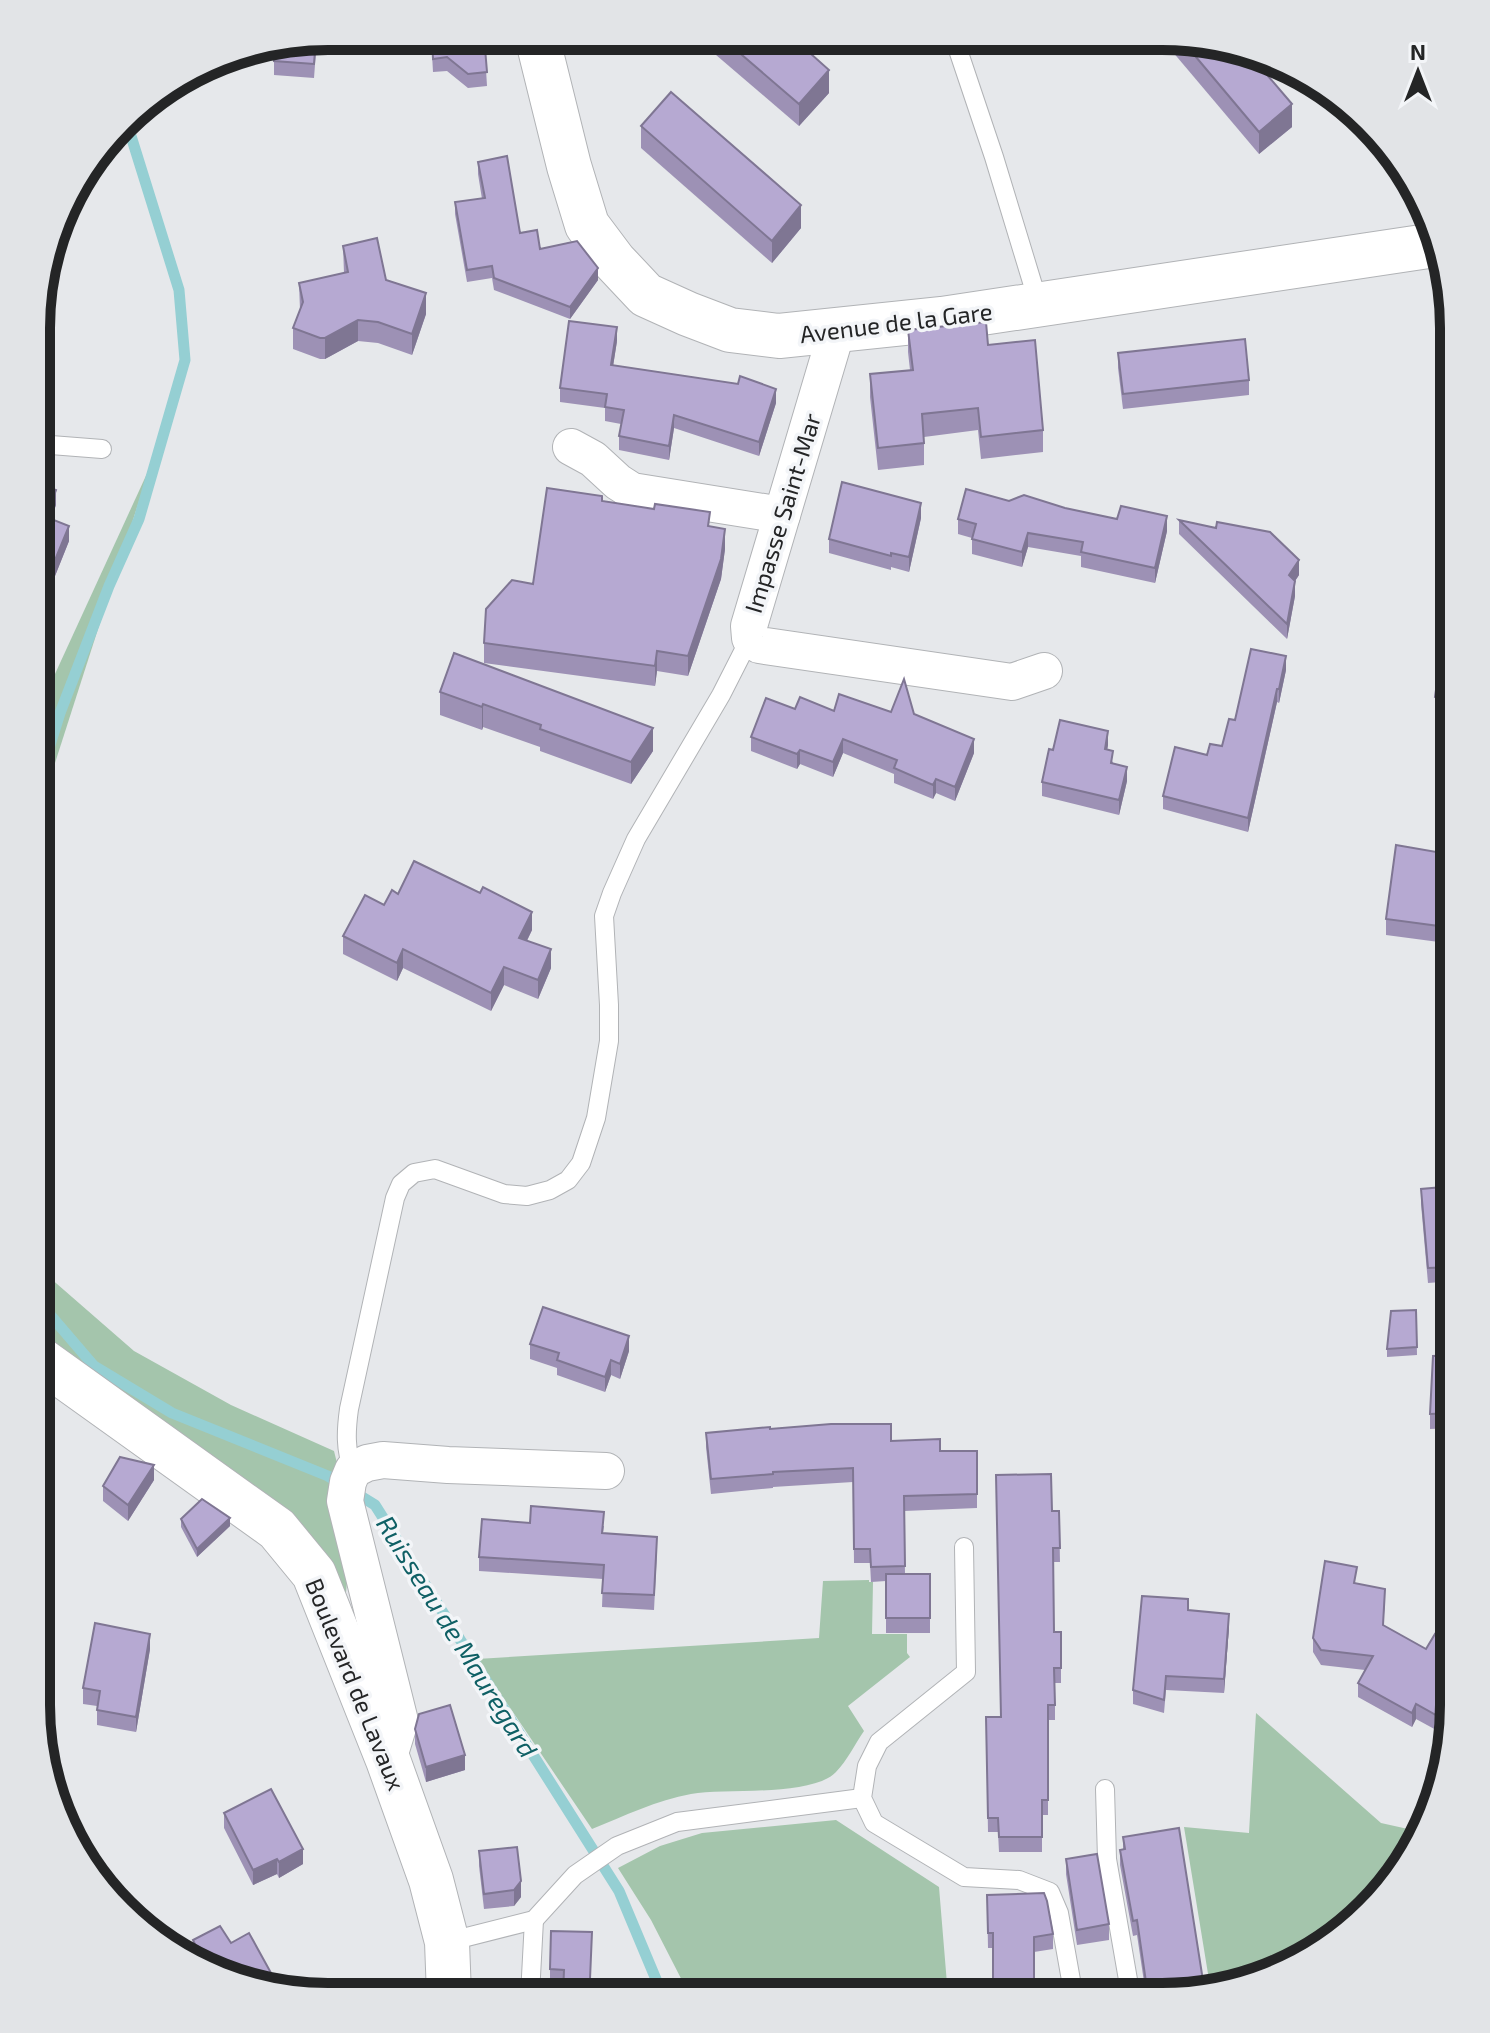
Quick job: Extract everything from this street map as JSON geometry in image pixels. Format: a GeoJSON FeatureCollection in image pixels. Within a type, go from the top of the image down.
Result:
{"type":"FeatureCollection","features":[{"type":"Feature","properties":{"kind":"street","name":"Avenue de la Gare"},"geometry":{"type":"LineString","coordinates":[[540,51],[587,225],[614,261],[646,295],[730,330],[779,336],[942,319],[1427,246]]}},
{"type":"Feature","properties":{"kind":"street","name":"Impasse Saint-Mar"},"geometry":{"type":"LineString","coordinates":[[837,330],[749,626],[750,638],[759,645],[1012,682],[1044,671]]}},
{"type":"Feature","properties":{"kind":"street"},"geometry":{"type":"LineString","coordinates":[[571,447],[593,459],[632,491],[782,515]]}},
{"type":"Feature","properties":{"kind":"street","name":"Boulevard de Lavaux"},"geometry":{"type":"LineString","coordinates":[[50,1366],[277,1529],[314,1574],[388,1760],[431,1880],[447,1942],[449,1983]]}},
{"type":"Feature","properties":{"kind":"street"},"geometry":{"type":"LineString","coordinates":[[388,1760],[400,1721],[349,1484],[367,1463],[383,1460],[606,1471]]}},
{"type":"Feature","properties":{"kind":"lane"},"geometry":{"type":"LineString","coordinates":[[958,50],[1039,305]]}},
{"type":"Feature","properties":{"kind":"lane"},"geometry":{"type":"LineString","coordinates":[[50,445],[102,449]]}},
{"type":"Feature","properties":{"kind":"lane"},"geometry":{"type":"LineString","coordinates":[[349,1484],[346,1436],[349,1409],[395,1198],[401,1184],[414,1173],[435,1169],[504,1194],[527,1196],[550,1190],[568,1180],[581,1163],[596,1118],[609,1041],[604,916],[636,839],[721,695],[750,638]]}},
{"type":"Feature","properties":{"kind":"lane"},"geometry":{"type":"LineString","coordinates":[[964,1547],[966,1672],[879,1742],[867,1766],[862,1798],[874,1823],[964,1877],[1019,1880],[1050,1892],[1059,1913],[1072,1983]]}},
{"type":"Feature","properties":{"kind":"lane"},"geometry":{"type":"LineString","coordinates":[[1105,1789],[1107,1859],[1129,1983]]}},
{"type":"Feature","properties":{"kind":"lane"},"geometry":{"type":"LineString","coordinates":[[447,1942],[534,1920],[575,1875],[617,1846],[677,1822],[862,1798]]}},
{"type":"Feature","properties":{"kind":"lane"},"geometry":{"type":"LineString","coordinates":[[531,1983],[534,1920]]}},
{"type":"Feature","properties":{"kind":"green space"},"geometry":{"type":"Polygon","coordinates":[[[150,467],[50,779],[50,685],[150,467]]]}},
{"type":"Feature","properties":{"kind":"green space"},"geometry":{"type":"Polygon","coordinates":[[[50,1278],[134,1351],[231,1405],[334,1451],[352,1523],[346,1593],[294,1526],[66,1356],[50,1337],[50,1278]]]}},
{"type":"Feature","properties":{"kind":"green space"},"geometry":{"type":"Polygon","coordinates":[[[823,1581],[873,1582],[872,1634],[907,1634],[907,1653],[910,1657],[848,1706],[864,1731],[836,1772],[808,1785],[706,1792],[678,1797],[592,1829],[477,1659],[819,1638],[823,1581]]]}},
{"type":"Feature","properties":{"kind":"green space"},"geometry":{"type":"Polygon","coordinates":[[[1256,1713],[1381,1823],[1410,1829],[1371,1888],[1345,1914],[1316,1936],[1285,1954],[1251,1968],[1209,1979],[1184,1827],[1249,1833],[1256,1713]]]}},
{"type":"Feature","properties":{"kind":"green space"},"geometry":{"type":"Polygon","coordinates":[[[836,1820],[939,1887],[947,1983],[683,1983],[651,1920],[618,1868],[660,1846],[702,1833],[836,1820]]]}},
{"type":"Feature","properties":{"kind":"building"},"geometry":{"type":"Polygon","coordinates":[[[737,50],[807,50],[829,70],[799,104],[737,50]]]}},
{"type":"Feature","properties":{"kind":"building"},"geometry":{"type":"Polygon","coordinates":[[[315,51],[314,64],[274,61],[274,55],[315,51]]]}},
{"type":"Feature","properties":{"kind":"building"},"geometry":{"type":"Polygon","coordinates":[[[433,51],[485,51],[487,72],[468,74],[447,57],[433,59],[433,51]]]}},
{"type":"Feature","properties":{"kind":"building"},"geometry":{"type":"Polygon","coordinates":[[[1191,52],[1234,59],[1262,69],[1292,104],[1259,132],[1191,52]]]}},
{"type":"Feature","properties":{"kind":"building"},"geometry":{"type":"Polygon","coordinates":[[[671,92],[801,205],[772,241],[641,126],[671,92]]]}},
{"type":"Feature","properties":{"kind":"building"},"geometry":{"type":"Polygon","coordinates":[[[507,156],[520,233],[537,230],[540,249],[577,241],[598,268],[570,307],[494,278],[492,266],[467,270],[455,202],[485,198],[478,162],[507,156]]]}},
{"type":"Feature","properties":{"kind":"building"},"geometry":{"type":"Polygon","coordinates":[[[377,238],[386,280],[426,293],[412,334],[378,322],[358,320],[325,338],[293,328],[303,302],[299,283],[348,272],[343,246],[377,238]]]}},
{"type":"Feature","properties":{"kind":"building"},"geometry":{"type":"Polygon","coordinates":[[[569,321],[617,327],[611,365],[738,384],[740,376],[776,389],[759,442],[674,415],[669,446],[619,436],[624,410],[605,407],[607,394],[560,388],[569,321]]]}},
{"type":"Feature","properties":{"kind":"building"},"geometry":{"type":"Polygon","coordinates":[[[986,322],[988,345],[1035,340],[1043,430],[981,437],[978,408],[922,414],[924,443],[878,448],[870,374],[913,370],[908,330],[986,322]]]}},
{"type":"Feature","properties":{"kind":"building"},"geometry":{"type":"Polygon","coordinates":[[[1245,339],[1249,380],[1123,394],[1118,353],[1245,339]]]}},
{"type":"Feature","properties":{"kind":"building"},"geometry":{"type":"Polygon","coordinates":[[[842,482],[921,503],[909,557],[891,553],[891,556],[829,539],[842,482]]]}},
{"type":"Feature","properties":{"kind":"building"},"geometry":{"type":"Polygon","coordinates":[[[50,488],[56,490],[50,506],[50,488]]]}},
{"type":"Feature","properties":{"kind":"building"},"geometry":{"type":"Polygon","coordinates":[[[547,488],[602,496],[602,501],[654,509],[655,504],[710,512],[708,526],[725,529],[721,559],[688,656],[657,651],[655,666],[484,643],[486,609],[512,580],[533,584],[547,488]]]}},
{"type":"Feature","properties":{"kind":"building"},"geometry":{"type":"Polygon","coordinates":[[[966,489],[1009,501],[1024,495],[1117,519],[1121,506],[1167,516],[1155,568],[1081,552],[1083,542],[1028,533],[1022,552],[972,539],[976,524],[958,519],[966,489]]]}},
{"type":"Feature","properties":{"kind":"building"},"geometry":{"type":"Polygon","coordinates":[[[50,519],[69,526],[53,565],[50,564],[50,519]]]}},
{"type":"Feature","properties":{"kind":"building"},"geometry":{"type":"Polygon","coordinates":[[[1179,520],[1216,528],[1217,522],[1270,532],[1299,560],[1289,575],[1295,581],[1287,624],[1179,520]]]}},
{"type":"Feature","properties":{"kind":"building"},"geometry":{"type":"Polygon","coordinates":[[[1251,649],[1286,656],[1248,818],[1163,796],[1175,747],[1207,755],[1210,744],[1222,746],[1229,719],[1235,720],[1251,649]]]}},
{"type":"Feature","properties":{"kind":"building"},"geometry":{"type":"Polygon","coordinates":[[[454,653],[653,728],[631,762],[540,729],[541,725],[440,692],[454,653]]]}},
{"type":"Feature","properties":{"kind":"building"},"geometry":{"type":"Polygon","coordinates":[[[1439,668],[1440,698],[1435,697],[1439,668]]]}},
{"type":"Feature","properties":{"kind":"building"},"geometry":{"type":"Polygon","coordinates":[[[904,679],[914,714],[974,739],[955,787],[936,779],[933,785],[894,768],[897,760],[843,739],[833,762],[800,750],[797,754],[751,737],[766,698],[795,709],[800,697],[834,711],[839,694],[891,712],[904,679]]]}},
{"type":"Feature","properties":{"kind":"building"},"geometry":{"type":"Polygon","coordinates":[[[1060,720],[1108,731],[1105,749],[1113,751],[1111,763],[1127,767],[1119,800],[1042,782],[1049,749],[1053,750],[1060,720]]]}},
{"type":"Feature","properties":{"kind":"building"},"geometry":{"type":"Polygon","coordinates":[[[1396,845],[1440,853],[1440,926],[1386,919],[1396,845]]]}},
{"type":"Feature","properties":{"kind":"building"},"geometry":{"type":"Polygon","coordinates":[[[414,861],[480,893],[483,887],[532,912],[519,938],[551,949],[538,980],[504,967],[491,993],[403,949],[397,963],[343,936],[365,895],[384,905],[392,890],[398,894],[414,861]]]}},
{"type":"Feature","properties":{"kind":"building"},"geometry":{"type":"Polygon","coordinates":[[[1439,1187],[1439,1268],[1428,1268],[1421,1189],[1439,1187]]]}},
{"type":"Feature","properties":{"kind":"building"},"geometry":{"type":"Polygon","coordinates":[[[543,1307],[629,1336],[620,1364],[611,1360],[605,1377],[557,1360],[559,1353],[530,1344],[543,1307]]]}},
{"type":"Feature","properties":{"kind":"building"},"geometry":{"type":"Polygon","coordinates":[[[1416,1310],[1417,1347],[1387,1349],[1391,1311],[1416,1310]]]}},
{"type":"Feature","properties":{"kind":"building"},"geometry":{"type":"Polygon","coordinates":[[[1433,1356],[1439,1356],[1439,1414],[1430,1414],[1433,1356]]]}},
{"type":"Feature","properties":{"kind":"building"},"geometry":{"type":"Polygon","coordinates":[[[831,1424],[891,1424],[891,1441],[940,1439],[940,1451],[977,1451],[977,1494],[904,1496],[905,1566],[871,1567],[870,1549],[854,1549],[853,1468],[711,1479],[706,1433],[831,1424]]]}},
{"type":"Feature","properties":{"kind":"building"},"geometry":{"type":"Polygon","coordinates":[[[120,1457],[154,1465],[128,1505],[103,1486],[120,1457]]]}},
{"type":"Feature","properties":{"kind":"building"},"geometry":{"type":"Polygon","coordinates":[[[1051,1474],[1052,1511],[1059,1511],[1060,1548],[1053,1548],[1054,1632],[1061,1632],[1061,1668],[1054,1668],[1055,1705],[1048,1705],[1048,1800],[1042,1800],[1042,1837],[999,1837],[998,1818],[988,1818],[986,1717],[1001,1717],[996,1475],[1051,1474]]]}},
{"type":"Feature","properties":{"kind":"building"},"geometry":{"type":"Polygon","coordinates":[[[202,1499],[230,1518],[197,1549],[181,1519],[202,1499]]]}},
{"type":"Feature","properties":{"kind":"building"},"geometry":{"type":"Polygon","coordinates":[[[531,1506],[604,1512],[602,1533],[657,1537],[654,1595],[602,1593],[604,1565],[479,1557],[482,1519],[530,1523],[531,1506]]]}},
{"type":"Feature","properties":{"kind":"building"},"geometry":{"type":"Polygon","coordinates":[[[1325,1561],[1357,1567],[1354,1583],[1385,1589],[1383,1625],[1426,1649],[1435,1634],[1439,1636],[1439,1717],[1416,1704],[1412,1713],[1358,1683],[1373,1656],[1321,1650],[1313,1638],[1325,1561]]]}},
{"type":"Feature","properties":{"kind":"building"},"geometry":{"type":"Polygon","coordinates":[[[886,1574],[930,1574],[930,1618],[886,1618],[886,1574]]]}},
{"type":"Feature","properties":{"kind":"building"},"geometry":{"type":"Polygon","coordinates":[[[1142,1596],[1188,1599],[1188,1610],[1229,1614],[1224,1679],[1166,1676],[1164,1700],[1133,1690],[1142,1596]]]}},
{"type":"Feature","properties":{"kind":"building"},"geometry":{"type":"Polygon","coordinates":[[[95,1623],[150,1634],[136,1717],[97,1710],[100,1691],[83,1688],[95,1623]]]}},
{"type":"Feature","properties":{"kind":"building"},"geometry":{"type":"Polygon","coordinates":[[[450,1705],[465,1755],[426,1767],[415,1729],[419,1714],[450,1705]]]}},
{"type":"Feature","properties":{"kind":"building"},"geometry":{"type":"Polygon","coordinates":[[[271,1789],[303,1849],[279,1862],[277,1859],[253,1870],[224,1813],[271,1789]]]}},
{"type":"Feature","properties":{"kind":"building"},"geometry":{"type":"Polygon","coordinates":[[[1179,1828],[1203,1980],[1143,1983],[1146,1982],[1137,1920],[1133,1921],[1120,1850],[1125,1849],[1123,1837],[1179,1828]]]}},
{"type":"Feature","properties":{"kind":"building"},"geometry":{"type":"Polygon","coordinates":[[[517,1847],[521,1881],[514,1890],[484,1894],[479,1851],[517,1847]]]}},
{"type":"Feature","properties":{"kind":"building"},"geometry":{"type":"Polygon","coordinates":[[[1097,1854],[1109,1924],[1077,1930],[1066,1859],[1097,1854]]]}},
{"type":"Feature","properties":{"kind":"building"},"geometry":{"type":"Polygon","coordinates":[[[1044,1893],[1053,1934],[1034,1937],[1034,1981],[993,1982],[993,1933],[988,1933],[987,1895],[1044,1893]]]}},
{"type":"Feature","properties":{"kind":"building"},"geometry":{"type":"Polygon","coordinates":[[[220,1926],[231,1943],[249,1933],[273,1977],[222,1962],[198,1950],[193,1940],[220,1926]]]}},
{"type":"Feature","properties":{"kind":"building"},"geometry":{"type":"Polygon","coordinates":[[[551,1931],[592,1932],[590,1979],[604,1980],[604,1983],[563,1983],[564,1970],[550,1969],[551,1931]]]}},
{"type":"Feature","properties":{"kind":"waterway","name":"Ruisseau de Mauregard"},"geometry":{"type":"LineString","coordinates":[[50,745],[109,586],[139,519],[185,360],[179,290],[130,134]]}},
{"type":"Feature","properties":{"kind":"waterway","name":"Ruisseau de Mauregard"},"geometry":{"type":"LineString","coordinates":[[50,1315],[94,1366],[172,1413],[328,1476],[375,1505],[619,1891],[658,1983]]}}]}
